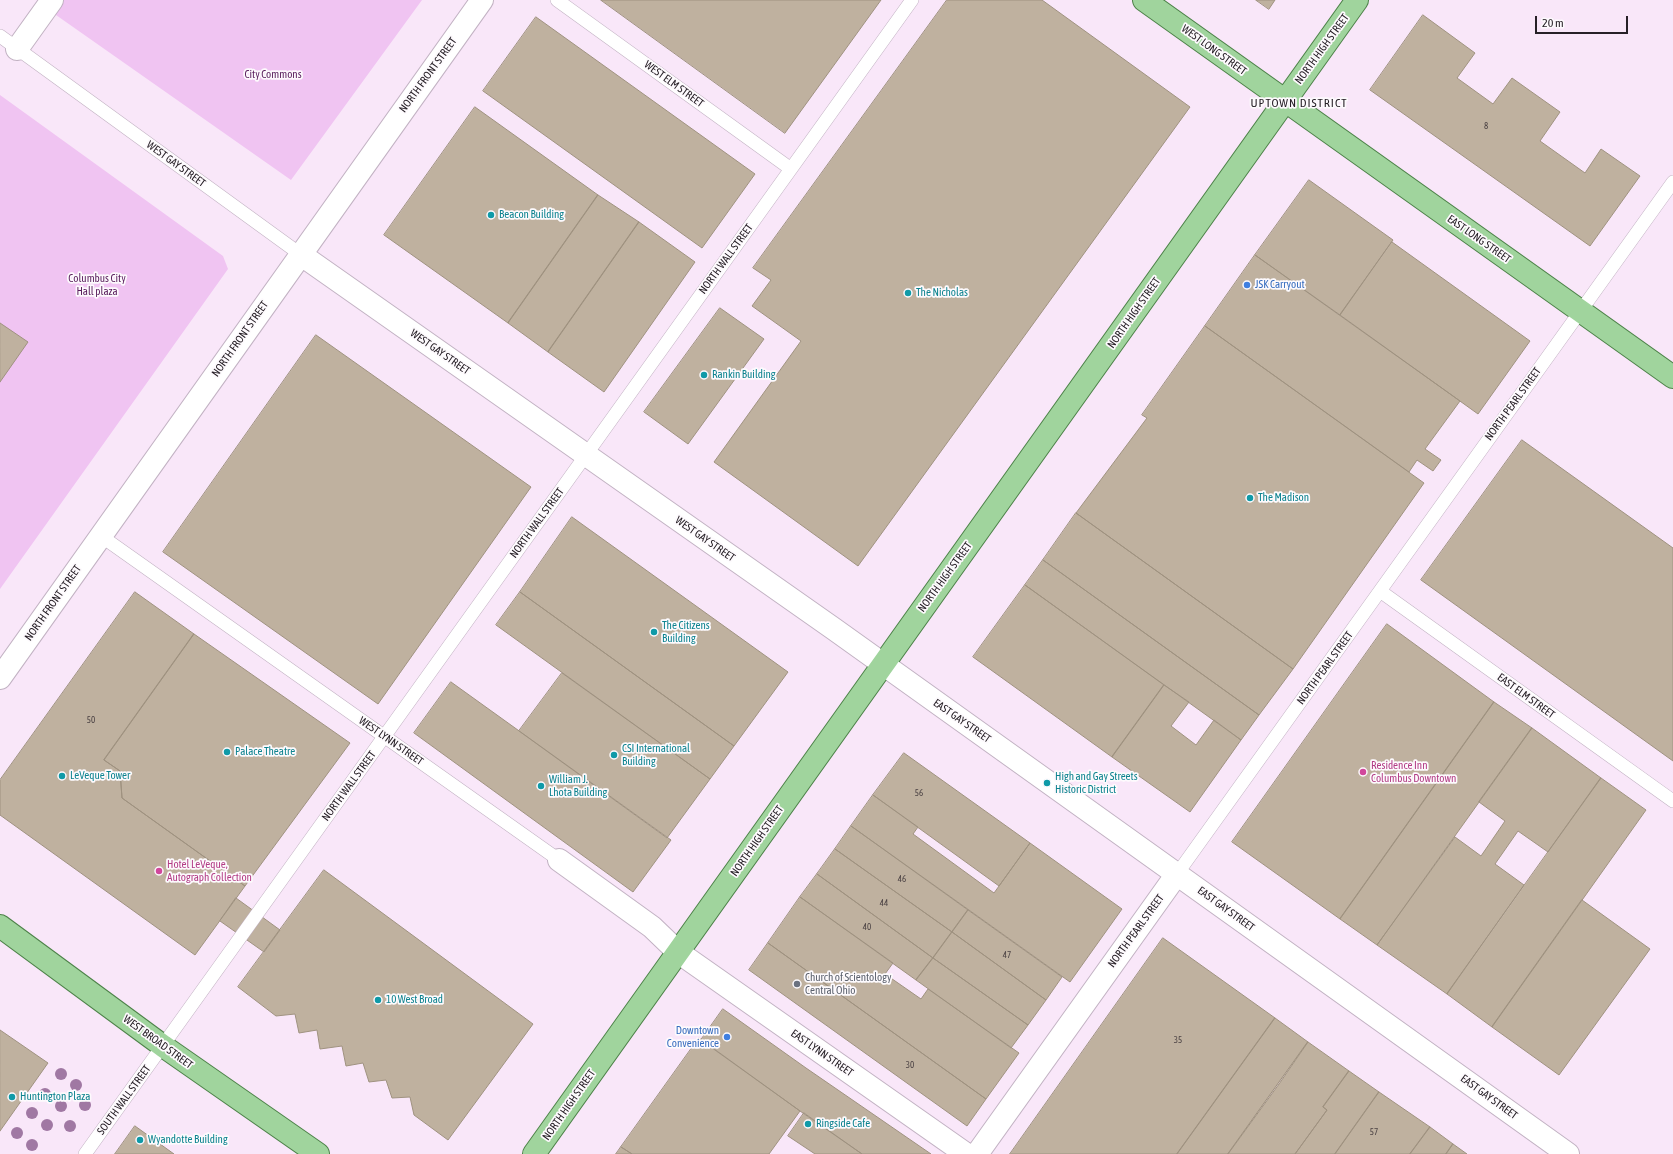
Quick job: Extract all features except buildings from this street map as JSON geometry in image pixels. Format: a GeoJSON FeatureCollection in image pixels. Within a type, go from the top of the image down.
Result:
{"type":"FeatureCollection","features":[{"type":"Feature","properties":{"kind":"main road","name":"WEST LONG STREET"},"geometry":{"type":"LineString","coordinates":[[1144,0],[1285,101]]}},
{"type":"Feature","properties":{"kind":"main road","name":"NORTH HIGH STREET"},"geometry":{"type":"LineString","coordinates":[[534,1154],[1357,0]]}},
{"type":"Feature","properties":{"kind":"main road","name":"EAST LONG STREET"},"geometry":{"type":"LineString","coordinates":[[1285,101],[1673,377]]}},
{"type":"Feature","properties":{"kind":"main road","name":"WEST BROAD STREET"},"geometry":{"type":"LineString","coordinates":[[0,926],[163,1046],[318,1154]]}},
{"type":"Feature","properties":{"kind":"street"},"geometry":{"type":"LineString","coordinates":[[17,49],[52,0]]}},
{"type":"Feature","properties":{"kind":"street","name":"NORTH FRONT STREET"},"geometry":{"type":"LineString","coordinates":[[0,678],[482,0]]}},
{"type":"Feature","properties":{"kind":"street","name":"WEST GAY STREET"},"geometry":{"type":"LineString","coordinates":[[300,254],[883,664]]}},
{"type":"Feature","properties":{"kind":"street","name":"EAST GAY STREET"},"geometry":{"type":"LineString","coordinates":[[883,664],[1568,1154]]}},
{"type":"Feature","properties":{"kind":"street","name":"WEST LYNN STREET"},"geometry":{"type":"LineString","coordinates":[[559,860],[652,927],[678,952]]}},
{"type":"Feature","properties":{"kind":"street","name":"NORTH PEARL STREET"},"geometry":{"type":"LineString","coordinates":[[977,1154],[1177,874]]}},
{"type":"Feature","properties":{"kind":"street","name":"EAST LYNN STREET"},"geometry":{"type":"LineString","coordinates":[[678,952],[966,1154]]}},
{"type":"Feature","properties":{"kind":"lane","name":"WEST ELM STREET"},"geometry":{"type":"LineString","coordinates":[[558,0],[791,168]]}},
{"type":"Feature","properties":{"kind":"lane","name":"NORTH WALL STREET"},"geometry":{"type":"LineString","coordinates":[[163,1046],[912,0]]}},
{"type":"Feature","properties":{"kind":"lane","name":"WEST GAY STREET"},"geometry":{"type":"LineString","coordinates":[[0,36],[300,254]]}},
{"type":"Feature","properties":{"kind":"lane","name":"NORTH PEARL STREET"},"geometry":{"type":"LineString","coordinates":[[1177,874],[1673,182]]}},
{"type":"Feature","properties":{"kind":"lane","name":"WEST LYNN STREET"},"geometry":{"type":"LineString","coordinates":[[101,536],[559,860]]}},
{"type":"Feature","properties":{"kind":"lane","name":"EAST ELM STREET"},"geometry":{"type":"LineString","coordinates":[[1380,591],[1673,801]]}},
{"type":"Feature","properties":{"kind":"lane","name":"SOUTH WALL STREET"},"geometry":{"type":"LineString","coordinates":[[85,1154],[163,1046]]}},
{"type":"Feature","properties":{"kind":"green space","name":"City Commons"},"geometry":{"type":"Polygon","coordinates":[[[52,0],[422,0],[291,180],[46,8],[52,0]]]}},
{"type":"Feature","properties":{"kind":"green space","name":"Columbus City Hall plaza"},"geometry":{"type":"Polygon","coordinates":[[[0,95],[223,256],[228,269],[0,589],[0,95]]]}},
{"type":"Feature","properties":{"kind":"place","name":"Beacon Building"},"geometry":{"type":"Point","coordinates":[491,215]}},
{"type":"Feature","properties":{"kind":"place","name":"JSK Carryout"},"geometry":{"type":"Point","coordinates":[1247,285]}},
{"type":"Feature","properties":{"kind":"place","name":"The Nicholas"},"geometry":{"type":"Point","coordinates":[908,293]}},
{"type":"Feature","properties":{"kind":"place","name":"Rankin Building"},"geometry":{"type":"Point","coordinates":[704,375]}},
{"type":"Feature","properties":{"kind":"place","name":"The Madison"},"geometry":{"type":"Point","coordinates":[1250,498]}},
{"type":"Feature","properties":{"kind":"place","name":"The Citizens Building"},"geometry":{"type":"Point","coordinates":[654,632]}},
{"type":"Feature","properties":{"kind":"place","name":"Palace Theatre"},"geometry":{"type":"Point","coordinates":[227,752]}},
{"type":"Feature","properties":{"kind":"place","name":"CSI International Building"},"geometry":{"type":"Point","coordinates":[614,755]}},
{"type":"Feature","properties":{"kind":"place","name":"Residence Inn Columbus Downtown"},"geometry":{"type":"Point","coordinates":[1363,772]}},
{"type":"Feature","properties":{"kind":"place","name":"LeVeque Tower"},"geometry":{"type":"Point","coordinates":[62,776]}},
{"type":"Feature","properties":{"kind":"place","name":"High and Gay Streets Historic District"},"geometry":{"type":"Point","coordinates":[1047,783]}},
{"type":"Feature","properties":{"kind":"place","name":"William J. Lhota Building"},"geometry":{"type":"Point","coordinates":[541,786]}},
{"type":"Feature","properties":{"kind":"place","name":"Hotel LeVeque, Autograph Collection"},"geometry":{"type":"Point","coordinates":[159,871]}},
{"type":"Feature","properties":{"kind":"place","name":"Church of Scientology Central Ohio"},"geometry":{"type":"Point","coordinates":[797,984]}},
{"type":"Feature","properties":{"kind":"place","name":"10 West Broad"},"geometry":{"type":"Point","coordinates":[378,1000]}},
{"type":"Feature","properties":{"kind":"place","name":"Downtown Convenience"},"geometry":{"type":"Point","coordinates":[727,1037]}},
{"type":"Feature","properties":{"kind":"place","name":"Huntington Plaza"},"geometry":{"type":"Point","coordinates":[12,1097]}},
{"type":"Feature","properties":{"kind":"place","name":"Ringside Cafe"},"geometry":{"type":"Point","coordinates":[808,1124]}},
{"type":"Feature","properties":{"kind":"place","name":"Wyandotte Building"},"geometry":{"type":"Point","coordinates":[140,1140]}},
{"type":"Feature","properties":{"kind":"district","name":"UPTOWN DISTRICT"},"geometry":{"type":"Point","coordinates":[1299,103]}}]}
